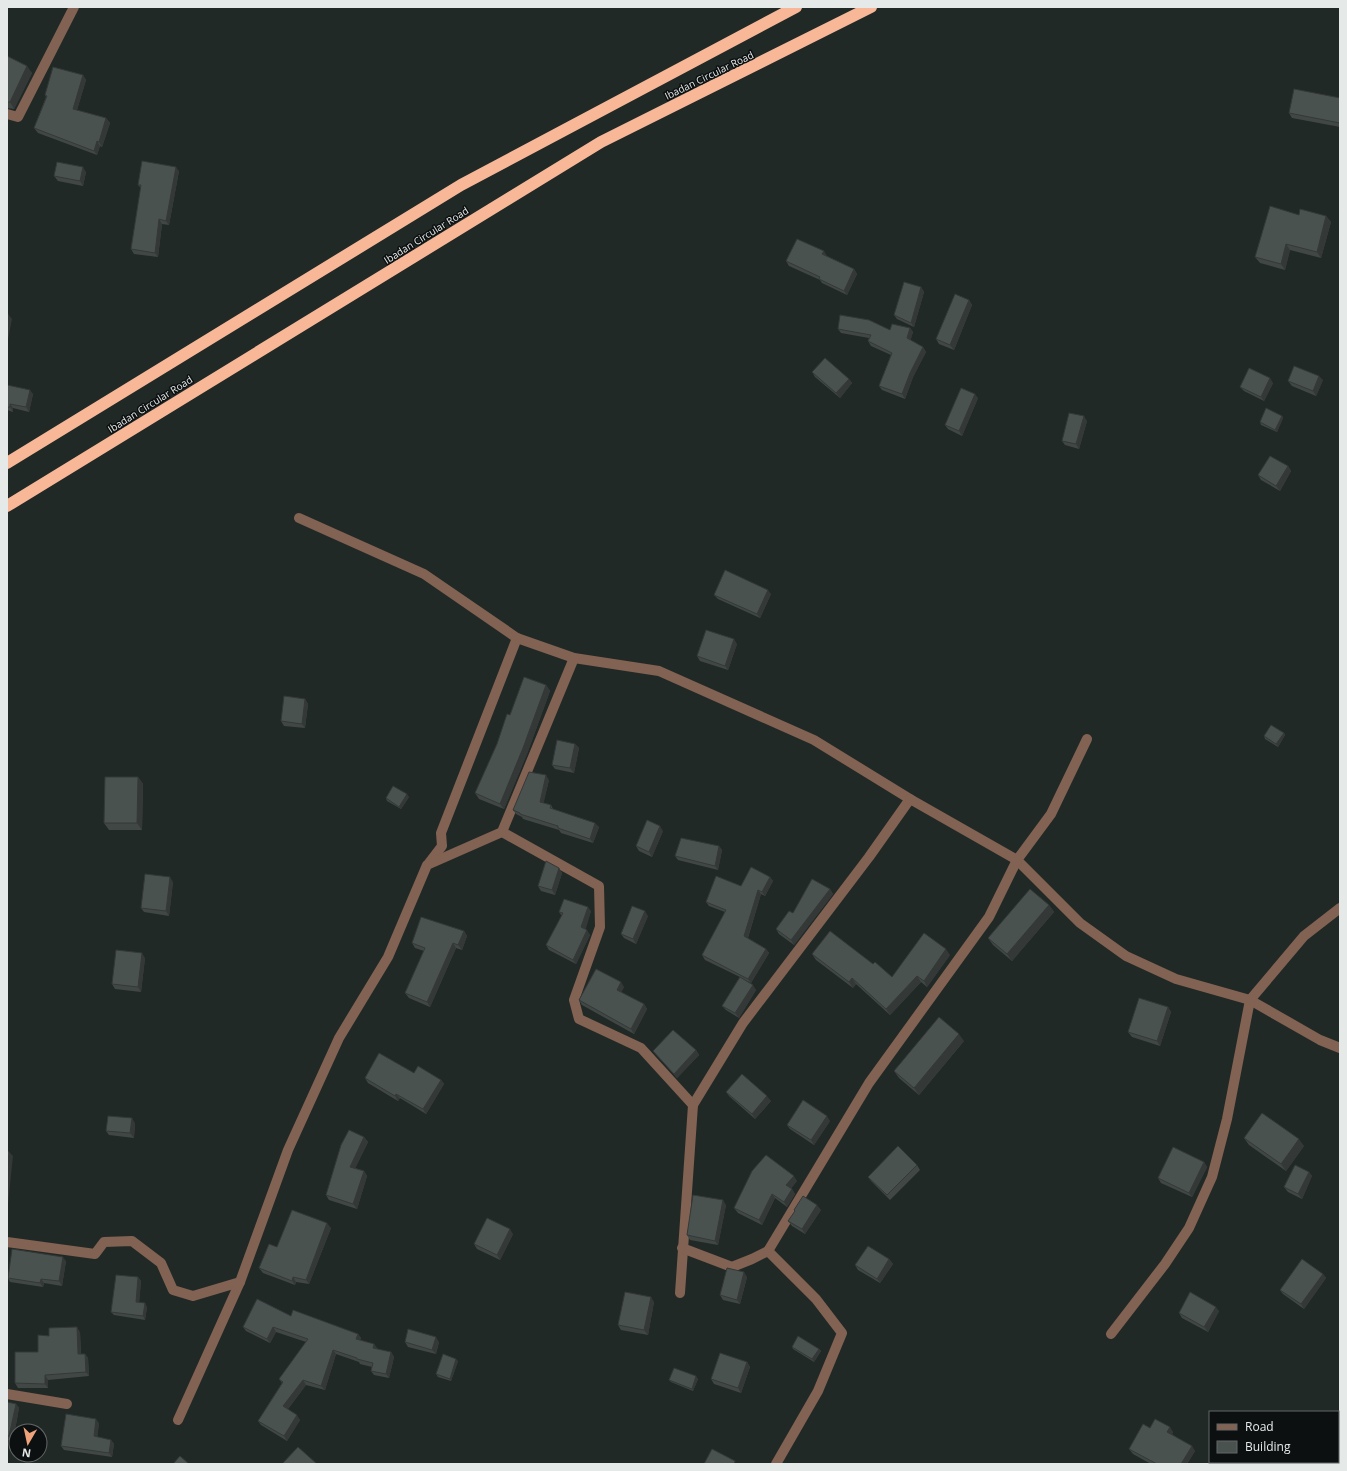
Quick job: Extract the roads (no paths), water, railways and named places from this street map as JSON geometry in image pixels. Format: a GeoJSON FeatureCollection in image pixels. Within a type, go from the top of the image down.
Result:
{"type":"FeatureCollection","features":[{"type":"Feature","properties":{"kind":"highway","name":"Ibadan Circular Road"},"geometry":{"type":"LineString","coordinates":[[7,463],[461,185],[796,7]]}},
{"type":"Feature","properties":{"kind":"highway","name":"Ibadan Circular Road"},"geometry":{"type":"LineString","coordinates":[[7,506],[601,142],[871,7]]}},
{"type":"Feature","properties":{"kind":"street"},"geometry":{"type":"LineString","coordinates":[[7,114],[18,117],[74,7]]}},
{"type":"Feature","properties":{"kind":"street"},"geometry":{"type":"LineString","coordinates":[[299,518],[424,574],[517,638],[574,658],[659,671],[814,740],[910,799],[1018,860],[1080,923],[1126,956],[1176,979],[1250,1000],[1320,1040],[1340,1048]]}},
{"type":"Feature","properties":{"kind":"street"},"geometry":{"type":"LineString","coordinates":[[178,1420],[240,1282],[288,1150],[339,1038],[388,957],[427,865],[442,846],[441,833],[517,638]]}},
{"type":"Feature","properties":{"kind":"street"},"geometry":{"type":"LineString","coordinates":[[427,865],[502,832],[574,658]]}},
{"type":"Feature","properties":{"kind":"street"},"geometry":{"type":"LineString","coordinates":[[682,1248],[732,1267],[752,1260],[768,1252],[869,1083],[989,917],[1018,860],[1051,814],[1087,739]]}},
{"type":"Feature","properties":{"kind":"street"},"geometry":{"type":"LineString","coordinates":[[680,1294],[693,1105],[743,1023],[869,857],[910,799]]}},
{"type":"Feature","properties":{"kind":"street"},"geometry":{"type":"LineString","coordinates":[[502,832],[599,886],[600,927],[574,1000],[579,1019],[641,1048],[693,1105]]}},
{"type":"Feature","properties":{"kind":"street"},"geometry":{"type":"LineString","coordinates":[[1111,1334],[1165,1264],[1189,1228],[1212,1177],[1227,1119],[1250,1000],[1304,936],[1340,908]]}},
{"type":"Feature","properties":{"kind":"street"},"geometry":{"type":"LineString","coordinates":[[7,1242],[95,1254],[104,1242],[132,1241],[162,1263],[173,1290],[193,1296],[240,1282]]}},
{"type":"Feature","properties":{"kind":"street"},"geometry":{"type":"LineString","coordinates":[[768,1252],[816,1299],[842,1333],[818,1391],[776,1464]]}},
{"type":"Feature","properties":{"kind":"street"},"geometry":{"type":"LineString","coordinates":[[7,1394],[67,1404]]}}]}
